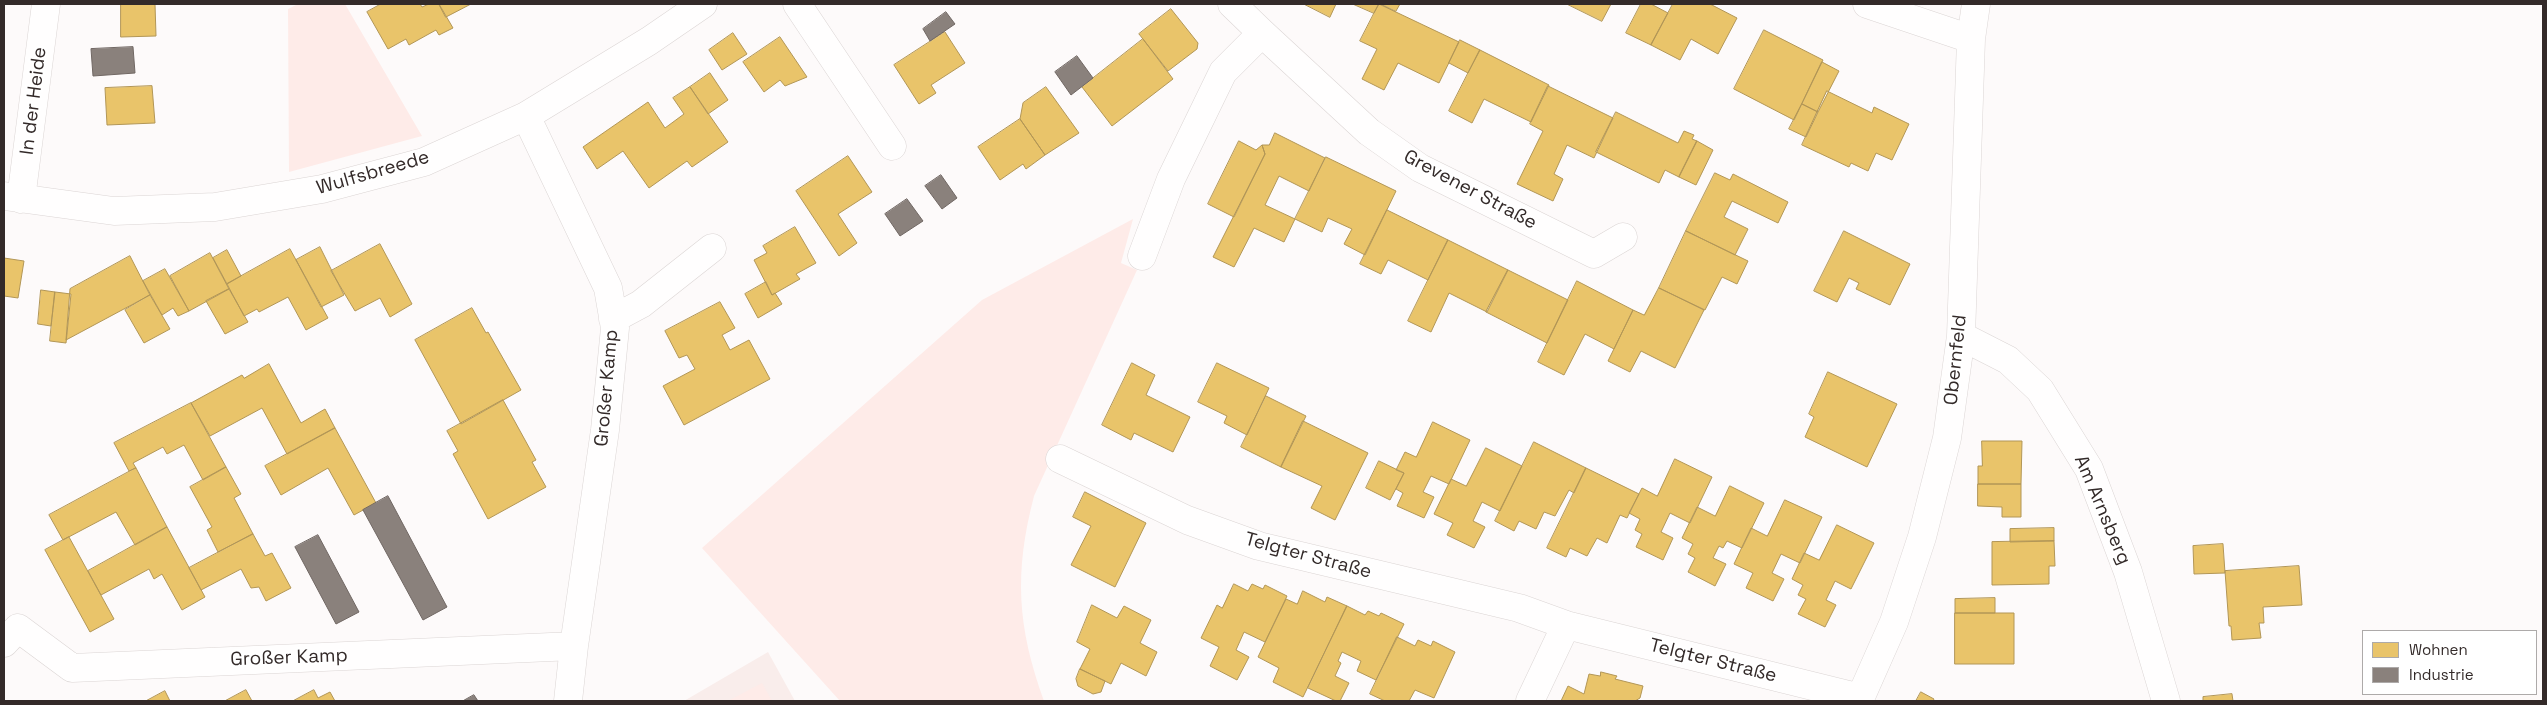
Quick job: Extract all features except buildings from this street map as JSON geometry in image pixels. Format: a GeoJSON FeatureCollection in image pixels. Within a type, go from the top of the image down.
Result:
{"type":"FeatureCollection","features":[{"type":"Feature","properties":{"kind":"street","name":"In der Heide"},"geometry":{"type":"LineString","coordinates":[[12,198],[46,4]]}},
{"type":"Feature","properties":{"kind":"street","name":"Wulfsbreede"},"geometry":{"type":"LineString","coordinates":[[12,198],[114,211],[216,207],[322,189],[424,162],[526,116],[649,41],[703,4]]}},
{"type":"Feature","properties":{"kind":"street"},"geometry":{"type":"LineString","coordinates":[[797,4],[892,146]]}},
{"type":"Feature","properties":{"kind":"street","name":"Grevener Straße"},"geometry":{"type":"LineString","coordinates":[[1232,4],[1369,132],[1420,168],[1594,254],[1623,237]]}},
{"type":"Feature","properties":{"kind":"street"},"geometry":{"type":"LineString","coordinates":[[1867,4],[1970,38]]}},
{"type":"Feature","properties":{"kind":"street","name":"Obernfeld"},"geometry":{"type":"LineString","coordinates":[[1860,699],[1894,622],[1922,537],[1947,438],[1961,336],[1970,38],[1976,4]]}},
{"type":"Feature","properties":{"kind":"street"},"geometry":{"type":"LineString","coordinates":[[1142,256],[1171,179],[1223,72],[1262,33]]}},
{"type":"Feature","properties":{"kind":"street","name":"Großer Kamp"},"geometry":{"type":"LineString","coordinates":[[526,116],[608,288],[615,328],[605,430],[568,701]]}},
{"type":"Feature","properties":{"kind":"street"},"geometry":{"type":"LineString","coordinates":[[613,319],[641,304],[712,248]]}},
{"type":"Feature","properties":{"kind":"street","name":"Am Arnsberg"},"geometry":{"type":"LineString","coordinates":[[1961,336],[2008,360],[2040,390],[2089,469],[2128,572],[2166,701]]}},
{"type":"Feature","properties":{"kind":"street","name":"Telgter Straße"},"geometry":{"type":"LineString","coordinates":[[1060,460],[1187,520],[1258,546],[1519,608],[1566,625],[1860,699]]}},
{"type":"Feature","properties":{"kind":"street"},"geometry":{"type":"LineString","coordinates":[[1530,701],[1566,625]]}},
{"type":"Feature","properties":{"kind":"street","name":"Großer Kamp"},"geometry":{"type":"LineString","coordinates":[[11,636],[72,668],[574,646]]}},
{"type":"Feature","properties":{"kind":"shaded area"},"geometry":{"type":"Polygon","coordinates":[[[298,4],[345,4],[422,136],[289,172],[288,9],[298,4]]]}},
{"type":"Feature","properties":{"kind":"shaded area"},"geometry":{"type":"Polygon","coordinates":[[[1133,219],[1121,263],[1137,270],[1034,496],[1023,550],[1021,599],[1024,623],[1028,648],[1044,701],[840,701],[702,548],[982,300],[1133,219]]]}},
{"type":"Feature","properties":{"kind":"shaded area"},"geometry":{"type":"Polygon","coordinates":[[[768,652],[795,701],[684,701],[768,652]]]}},
{"type":"Feature","properties":{"kind":"shaded area"},"geometry":{"type":"Polygon","coordinates":[[[762,683],[772,701],[728,701],[762,683]]]}}]}
